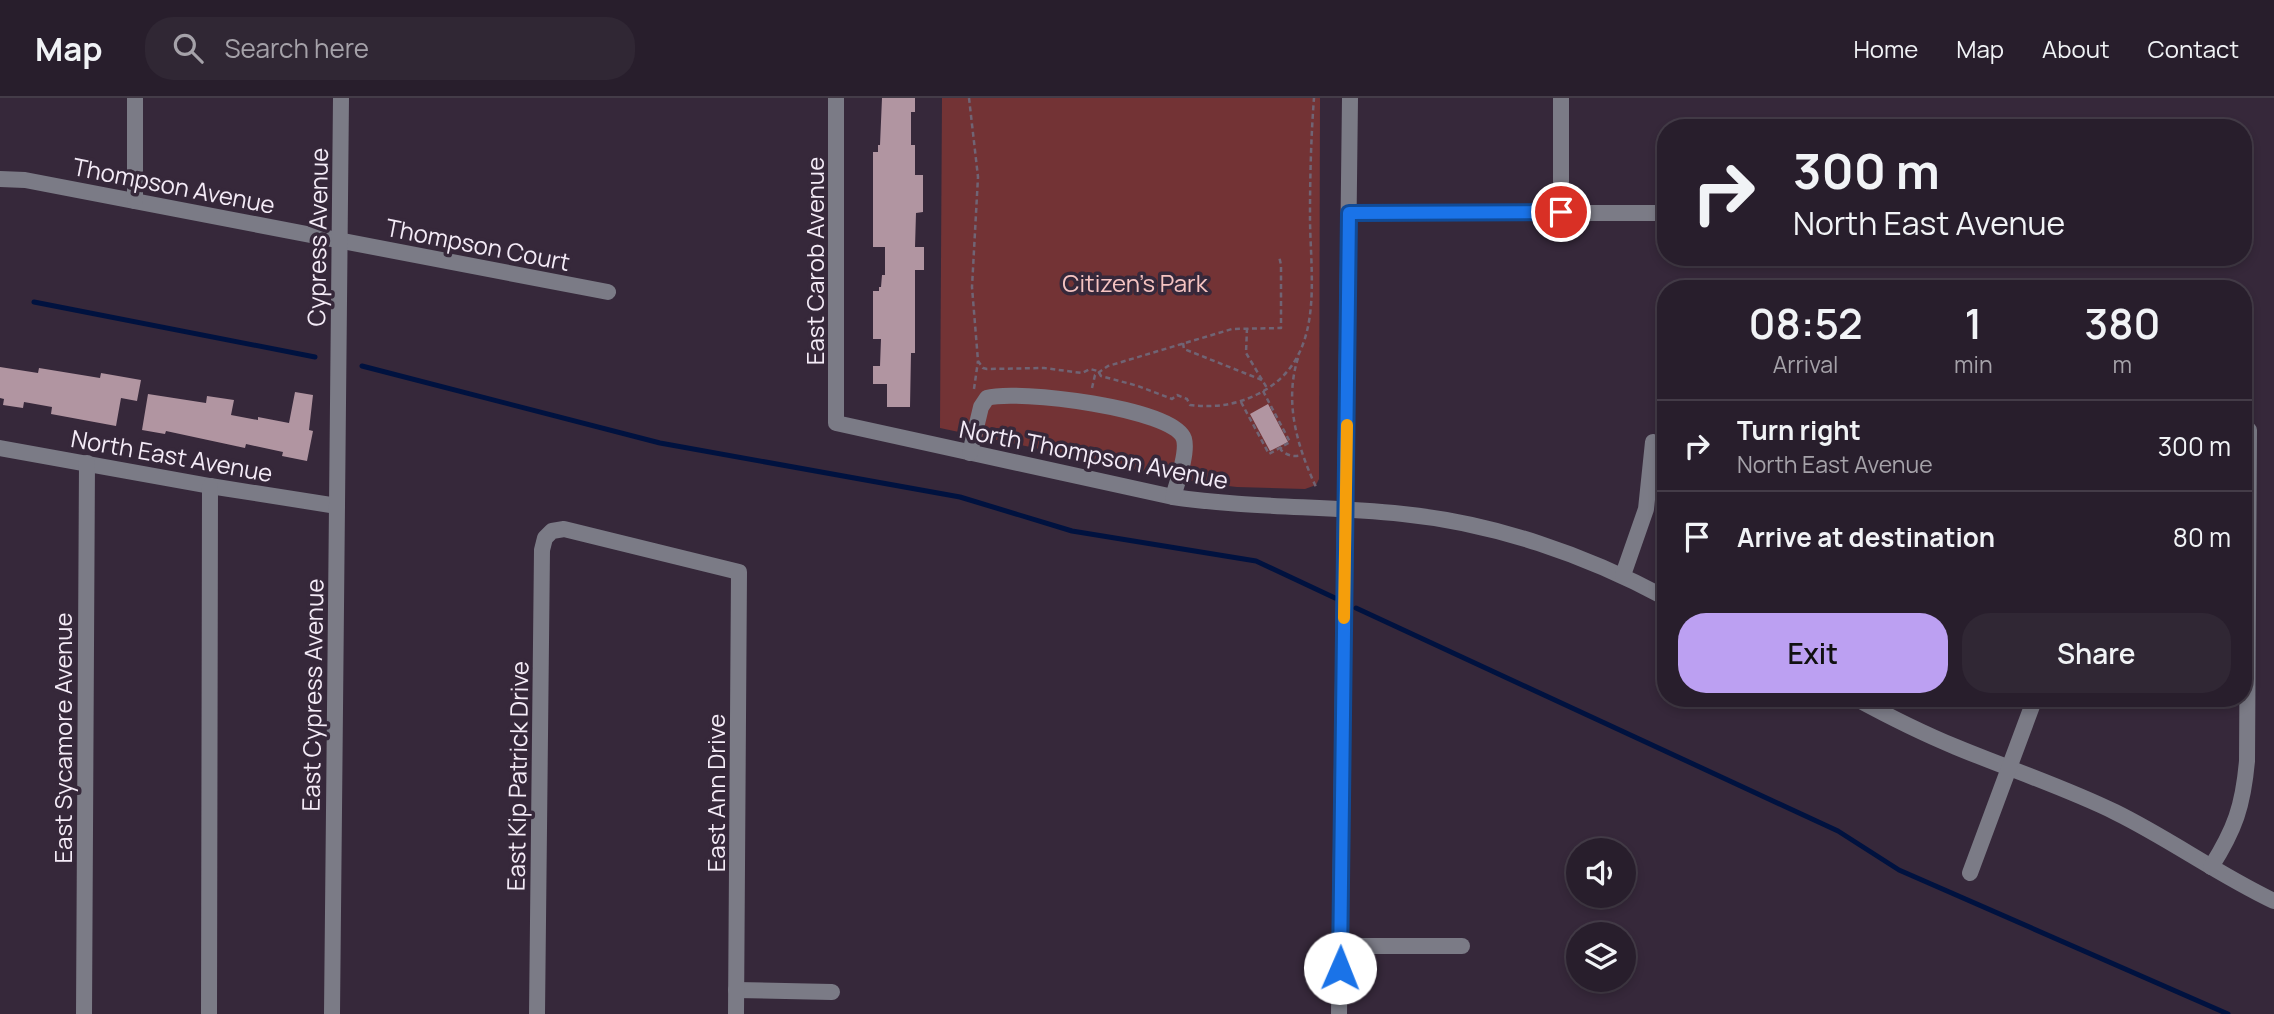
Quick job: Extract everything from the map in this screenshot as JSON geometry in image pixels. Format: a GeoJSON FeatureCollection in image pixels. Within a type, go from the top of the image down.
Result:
{"type":"FeatureCollection","features":[{"type":"Feature","properties":{"kind":"street"},"geometry":{"type":"LineString","coordinates":[[135,98],[135,201]]}},
{"type":"Feature","properties":{"kind":"street","name":"Cypress Avenue"},"geometry":{"type":"LineString","coordinates":[[338,376],[341,98]]}},
{"type":"Feature","properties":{"kind":"street","name":"East Carob Avenue"},"geometry":{"type":"LineString","coordinates":[[836,98],[836,423]]}},
{"type":"Feature","properties":{"kind":"street"},"geometry":{"type":"LineString","coordinates":[[1339,1014],[1350,98]]}},
{"type":"Feature","properties":{"kind":"street"},"geometry":{"type":"LineString","coordinates":[[1561,98],[1561,212]]}},
{"type":"Feature","properties":{"kind":"street","name":"Thompson Avenue"},"geometry":{"type":"LineString","coordinates":[[0,179],[25,180],[339,240]]}},
{"type":"Feature","properties":{"kind":"street"},"geometry":{"type":"LineString","coordinates":[[1349,213],[1657,213]]}},
{"type":"Feature","properties":{"kind":"street","name":"Thompson Court"},"geometry":{"type":"LineString","coordinates":[[339,240],[608,292]]}},
{"type":"Feature","properties":{"kind":"street","name":"East Cypress Avenue"},"geometry":{"type":"LineString","coordinates":[[332,1014],[338,376]]}},
{"type":"Feature","properties":{"kind":"street"},"geometry":{"type":"LineString","coordinates":[[970,453],[981,407],[987,398],[1038,396],[1117,408],[1151,418],[1176,428],[1181,433],[1184,451],[1173,497]]}},
{"type":"Feature","properties":{"kind":"street","name":"North Thompson Avenue"},"geometry":{"type":"LineString","coordinates":[[836,423],[1173,497],[1220,504],[1403,514],[1465,524],[1543,546],[1623,575],[1657,593]]}},
{"type":"Feature","properties":{"kind":"street"},"geometry":{"type":"LineString","coordinates":[[1623,575],[1646,509],[1653,442]]}},
{"type":"Feature","properties":{"kind":"street","name":"North East Avenue"},"geometry":{"type":"LineString","coordinates":[[0,448],[337,506]]}},
{"type":"Feature","properties":{"kind":"street","name":"East Sycamore Avenue"},"geometry":{"type":"LineString","coordinates":[[84,1014],[87,463]]}},
{"type":"Feature","properties":{"kind":"street"},"geometry":{"type":"LineString","coordinates":[[209,1014],[210,486]]}},
{"type":"Feature","properties":{"kind":"street","name":"East Kip Patrick Drive"},"geometry":{"type":"LineString","coordinates":[[537,1014],[542,550],[545,538],[552,531],[564,529],[739,572]]}},
{"type":"Feature","properties":{"kind":"street","name":"East Ann Drive"},"geometry":{"type":"LineString","coordinates":[[736,1014],[739,572]]}},
{"type":"Feature","properties":{"kind":"street"},"geometry":{"type":"LineString","coordinates":[[1872,707],[1906,725],[2115,812],[2249,890],[2274,901]]}},
{"type":"Feature","properties":{"kind":"street"},"geometry":{"type":"LineString","coordinates":[[1970,873],[2032,707]]}},
{"type":"Feature","properties":{"kind":"street"},"geometry":{"type":"LineString","coordinates":[[2210,867],[2228,840],[2240,811],[2247,761],[2247,707]]}},
{"type":"Feature","properties":{"kind":"street"},"geometry":{"type":"LineString","coordinates":[[1340,946],[1462,946]]}},
{"type":"Feature","properties":{"kind":"street"},"geometry":{"type":"LineString","coordinates":[[736,990],[832,992]]}},
{"type":"Feature","properties":{"kind":"path"},"geometry":{"type":"LineString","coordinates":[[969,98],[978,184],[972,304],[978,361],[987,369]]}},
{"type":"Feature","properties":{"kind":"path"},"geometry":{"type":"LineString","coordinates":[[1314,98],[1310,214],[1312,299],[1309,327],[1293,375],[1291,392],[1295,427],[1316,487]]}},
{"type":"Feature","properties":{"kind":"path"},"geometry":{"type":"LineString","coordinates":[[1096,373],[1108,366],[1232,329],[1281,327],[1279,256]]}},
{"type":"Feature","properties":{"kind":"path"},"geometry":{"type":"LineString","coordinates":[[1247,327],[1246,353],[1268,388]]}},
{"type":"Feature","properties":{"kind":"path"},"geometry":{"type":"LineString","coordinates":[[1182,343],[1185,349],[1262,380]]}},
{"type":"Feature","properties":{"kind":"path"},"geometry":{"type":"LineString","coordinates":[[976,377],[987,369],[1044,369],[1082,373],[1090,369],[1101,376],[1172,399],[1177,395],[1187,399],[1190,405],[1214,406],[1241,401],[1263,391],[1282,377],[1299,355]]}},
{"type":"Feature","properties":{"kind":"path"},"geometry":{"type":"LineString","coordinates":[[1241,401],[1269,454],[1290,442],[1263,391]]}},
{"type":"Feature","properties":{"kind":"path"},"geometry":{"type":"LineString","coordinates":[[1281,447],[1286,455],[1303,455]]}},
{"type":"Feature","properties":{"kind":"green space","name":"Citizen's Park"},"geometry":{"type":"Polygon","coordinates":[[[942,98],[1320,98],[1319,479],[1316,485],[1305,489],[1201,483],[940,428],[942,98]]]}},
{"type":"Feature","properties":{"kind":"building"},"geometry":{"type":"Polygon","coordinates":[[[882,98],[915,98],[915,112],[911,112],[911,145],[915,145],[915,175],[923,175],[923,212],[916,213],[915,247],[924,247],[924,270],[915,270],[915,353],[911,353],[910,407],[887,407],[887,384],[873,384],[873,366],[880,366],[881,339],[873,339],[873,291],[879,291],[882,275],[885,275],[885,247],[873,247],[873,152],[878,152],[880,145],[882,98]]]}},
{"type":"Feature","properties":{"kind":"building"},"geometry":{"type":"Polygon","coordinates":[[[0,367],[38,373],[39,368],[100,378],[101,373],[141,380],[137,401],[121,398],[116,426],[51,414],[52,407],[24,402],[23,408],[3,405],[4,399],[0,398],[0,367]]]}},
{"type":"Feature","properties":{"kind":"building"},"geometry":{"type":"Polygon","coordinates":[[[295,392],[313,395],[309,430],[313,431],[307,461],[282,456],[283,452],[246,444],[245,448],[166,431],[165,434],[142,430],[148,394],[206,403],[207,396],[234,400],[231,415],[289,423],[295,392]]]}},
{"type":"Feature","properties":{"kind":"building"},"geometry":{"type":"Polygon","coordinates":[[[1268,404],[1288,442],[1270,451],[1250,414],[1268,404]]]}},
{"type":"Feature","properties":{"kind":"waterway"},"geometry":{"type":"LineString","coordinates":[[34,302],[315,357]]}},
{"type":"Feature","properties":{"kind":"waterway"},"geometry":{"type":"LineString","coordinates":[[362,366],[660,443],[960,497],[1072,531],[1256,561],[1335,598]]}},
{"type":"Feature","properties":{"kind":"waterway"},"geometry":{"type":"LineString","coordinates":[[1356,608],[1838,831],[1899,870],[2228,1014]]}},
{"type":"Feature","properties":{"kind":"slow traffic"},"geometry":{"type":"LineString","coordinates":[[1344,618],[1347,425]]}},
{"type":"Feature","properties":{"kind":"route"},"geometry":{"type":"LineString","coordinates":[[1340,968],[1349,213],[1561,212]]}}]}
